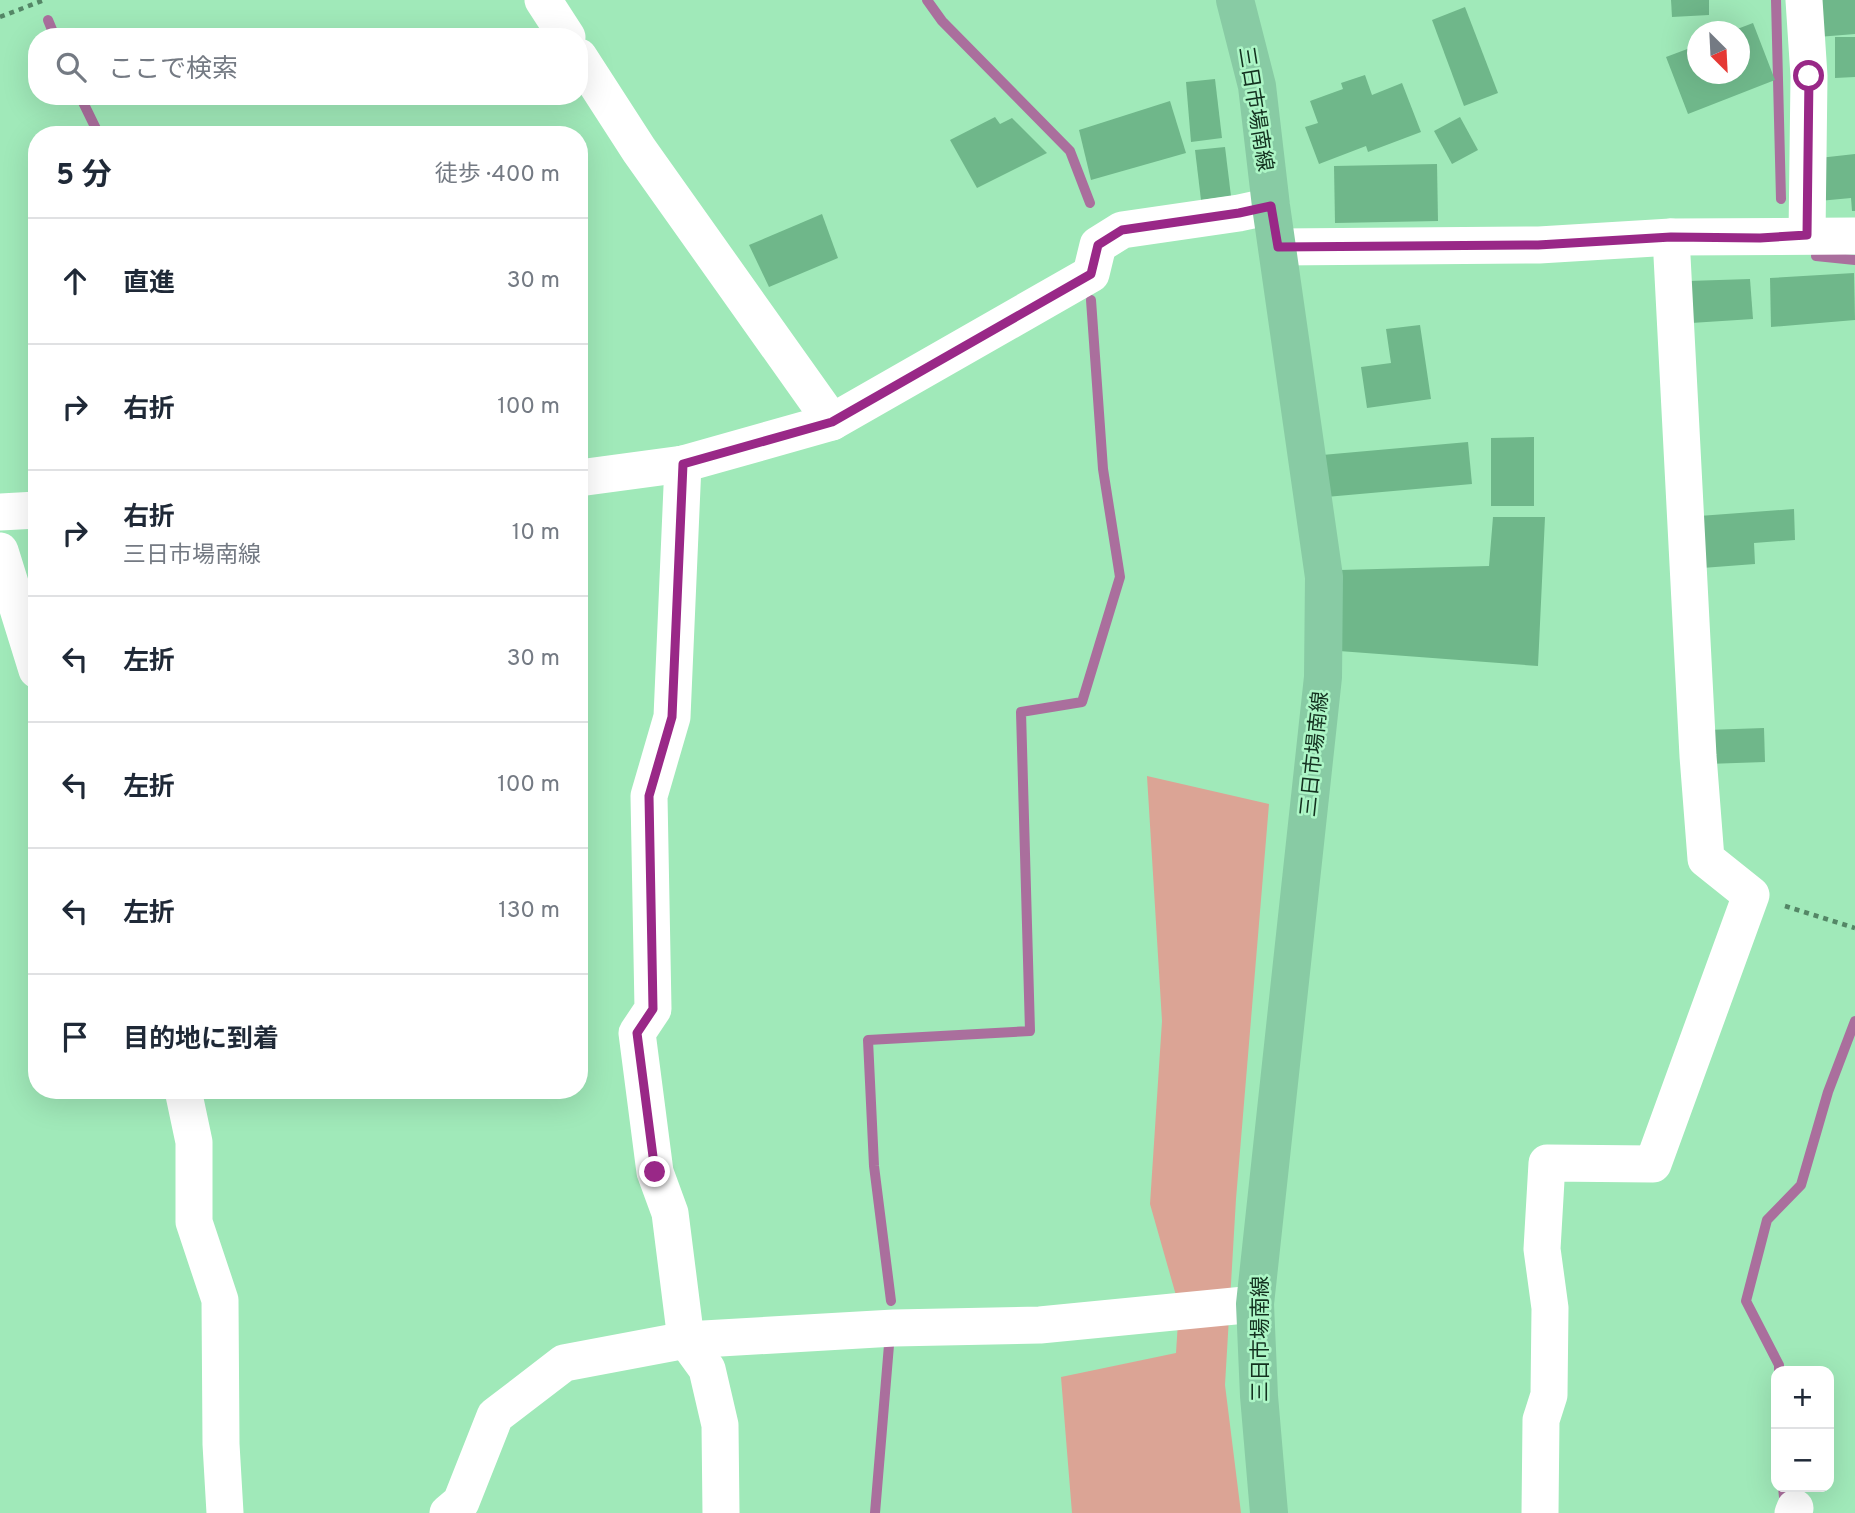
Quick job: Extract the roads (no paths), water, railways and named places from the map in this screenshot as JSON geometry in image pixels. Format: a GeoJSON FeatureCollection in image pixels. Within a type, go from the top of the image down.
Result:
{"type":"FeatureCollection","features":[{"type":"Feature","properties":{"kind":"main road","name":"三日市場南線"},"geometry":{"type":"LineString","coordinates":[[1235,0],[1257,86],[1271,206],[1324,577],[1323,677],[1255,1304],[1259,1396],[1269,1513]]}},
{"type":"Feature","properties":{"kind":"street"},"geometry":{"type":"LineString","coordinates":[[543,0],[560,28]]}},
{"type":"Feature","properties":{"kind":"street"},"geometry":{"type":"LineString","coordinates":[[1804,0],[1809,76],[1807,235]]}},
{"type":"Feature","properties":{"kind":"street"},"geometry":{"type":"LineString","coordinates":[[588,71],[639,150],[832,422]]}},
{"type":"Feature","properties":{"kind":"street"},"geometry":{"type":"LineString","coordinates":[[588,477],[683,464],[832,422],[1091,274],[1098,245],[1122,230],[1271,206]]}},
{"type":"Feature","properties":{"kind":"street"},"geometry":{"type":"LineString","coordinates":[[1278,247],[1538,245],[1671,237],[1855,236]]}},
{"type":"Feature","properties":{"kind":"street"},"geometry":{"type":"LineString","coordinates":[[1540,1513],[1541,1420],[1549,1395],[1550,1308],[1542,1249],[1547,1163],[1653,1164],[1751,895],[1706,859],[1698,756],[1671,237]]}},
{"type":"Feature","properties":{"kind":"street"},"geometry":{"type":"LineString","coordinates":[[683,464],[672,717],[649,796],[653,1009],[637,1033],[655,1172],[670,1213],[686,1340],[707,1369],[720,1425],[721,1513]]}},
{"type":"Feature","properties":{"kind":"street"},"geometry":{"type":"LineString","coordinates":[[0,512],[28,510]]}},
{"type":"Feature","properties":{"kind":"street"},"geometry":{"type":"LineString","coordinates":[[0,551],[28,641]]}},
{"type":"Feature","properties":{"kind":"street"},"geometry":{"type":"LineString","coordinates":[[185,1099],[194,1142],[194,1222],[220,1300],[221,1444],[225,1513]]}},
{"type":"Feature","properties":{"kind":"street"},"geometry":{"type":"LineString","coordinates":[[448,1513],[461,1502],[495,1416],[564,1363],[686,1340],[894,1328],[1040,1325],[1255,1304]]}},
{"type":"Feature","properties":{"kind":"waterway"},"geometry":{"type":"LineString","coordinates":[[927,0],[942,21],[1070,151],[1090,203]]}},
{"type":"Feature","properties":{"kind":"waterway"},"geometry":{"type":"LineString","coordinates":[[1776,0],[1781,199]]}},
{"type":"Feature","properties":{"kind":"waterway"},"geometry":{"type":"LineString","coordinates":[[48,20],[51,28]]}},
{"type":"Feature","properties":{"kind":"waterway"},"geometry":{"type":"LineString","coordinates":[[84,105],[95,126]]}},
{"type":"Feature","properties":{"kind":"waterway"},"geometry":{"type":"LineString","coordinates":[[1816,256],[1855,260]]}},
{"type":"Feature","properties":{"kind":"waterway"},"geometry":{"type":"LineString","coordinates":[[891,1301],[874,1166],[868,1040],[1030,1031],[1021,712],[1082,702],[1120,577],[1103,469],[1091,300]]}},
{"type":"Feature","properties":{"kind":"waterway"},"geometry":{"type":"LineString","coordinates":[[1779,1366],[1746,1301],[1767,1220],[1801,1185],[1828,1092],[1855,1021]]}},
{"type":"Feature","properties":{"kind":"waterway"},"geometry":{"type":"LineString","coordinates":[[875,1513],[889,1345]]}},
{"type":"Feature","properties":{"kind":"waterway"},"geometry":{"type":"LineString","coordinates":[[1784,1492],[1785,1507]]}}]}
